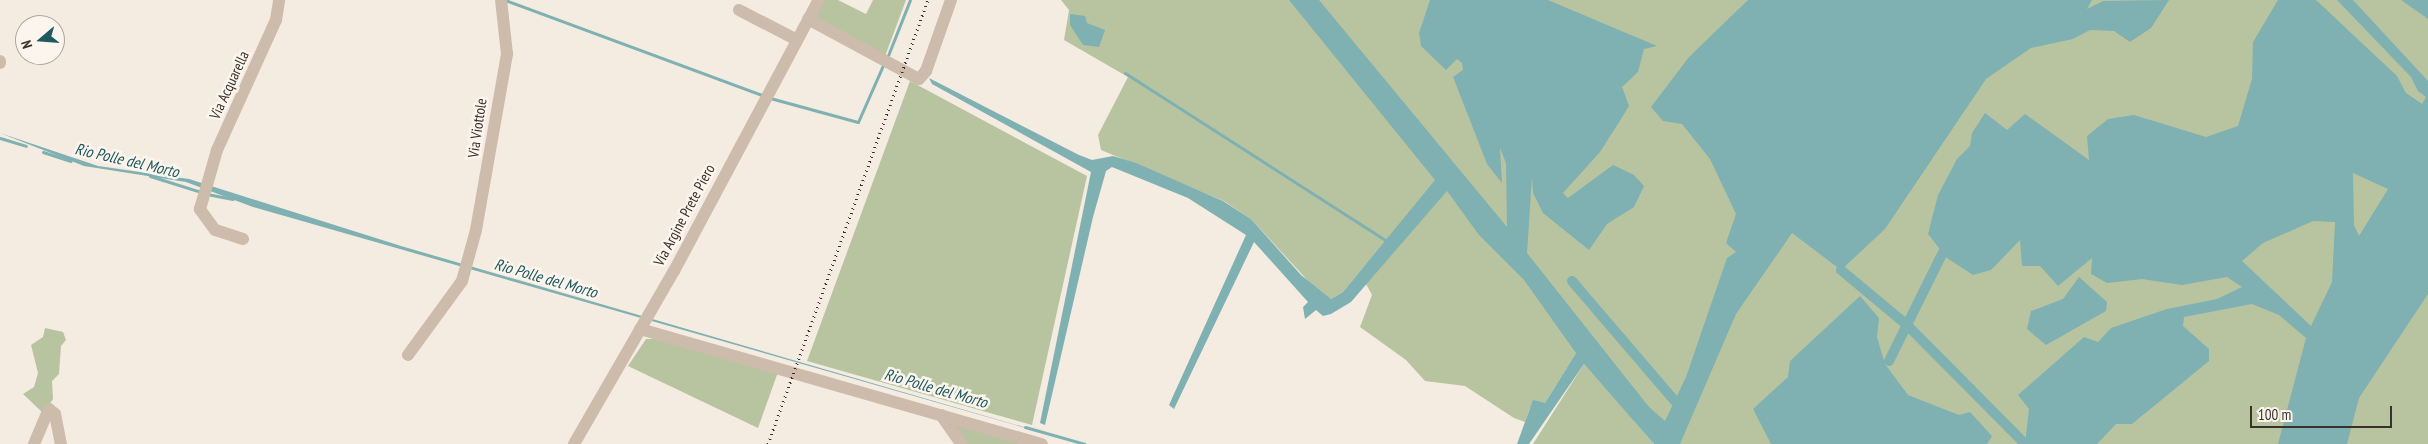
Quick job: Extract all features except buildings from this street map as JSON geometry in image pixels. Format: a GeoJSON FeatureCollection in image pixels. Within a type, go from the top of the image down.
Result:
{"type":"FeatureCollection","features":[{"type":"Feature","properties":{"kind":"street","name":"Via Acquarella"},"geometry":{"type":"LineString","coordinates":[[243,239],[209,225],[200,209],[206,184],[244,86],[276,20],[279,0]]}},
{"type":"Feature","properties":{"kind":"street","name":"Via Viottole"},"geometry":{"type":"LineString","coordinates":[[408,356],[462,280],[467,261],[505,71],[501,0]]}},
{"type":"Feature","properties":{"kind":"street","name":"Via Argine Prete Piero"},"geometry":{"type":"LineString","coordinates":[[574,444],[643,323],[819,0]]}},
{"type":"Feature","properties":{"kind":"street"},"geometry":{"type":"LineString","coordinates":[[808,19],[885,64],[919,79],[926,71],[951,0]]}},
{"type":"Feature","properties":{"kind":"street"},"geometry":{"type":"LineString","coordinates":[[739,10],[797,40]]}},
{"type":"Feature","properties":{"kind":"street"},"geometry":{"type":"LineString","coordinates":[[643,323],[941,416],[1042,444]]}},
{"type":"Feature","properties":{"kind":"street"},"geometry":{"type":"LineString","coordinates":[[34,444],[49,409],[55,414],[61,444]]}},
{"type":"Feature","properties":{"kind":"street"},"geometry":{"type":"LineString","coordinates":[[941,416],[961,444]]}},
{"type":"Feature","properties":{"kind":"green space"},"geometry":{"type":"Polygon","coordinates":[[[824,0],[838,0],[866,14],[873,0],[906,0],[884,59],[813,18],[824,0]]]}},
{"type":"Feature","properties":{"kind":"green space"},"geometry":{"type":"Polygon","coordinates":[[[1061,0],[2428,0],[2428,444],[1660,444],[1576,353],[1545,403],[1530,408],[1525,422],[1514,418],[1465,386],[1425,381],[1406,360],[1360,327],[1372,295],[1366,284],[1446,191],[1435,181],[1343,292],[1331,299],[1322,296],[1251,219],[1224,201],[1101,150],[1098,135],[1128,77],[1064,40],[1069,10],[1061,0]]]}},
{"type":"Feature","properties":{"kind":"green space"},"geometry":{"type":"Polygon","coordinates":[[[910,81],[1087,176],[1032,425],[807,361],[910,81]]]}},
{"type":"Feature","properties":{"kind":"green space"},"geometry":{"type":"Polygon","coordinates":[[[45,328],[63,332],[66,340],[61,346],[59,374],[52,381],[53,399],[43,413],[23,394],[34,387],[38,373],[31,345],[43,337],[45,328]]]}},
{"type":"Feature","properties":{"kind":"green space"},"geometry":{"type":"Polygon","coordinates":[[[646,339],[659,339],[778,372],[758,428],[628,366],[646,339]]]}},
{"type":"Feature","properties":{"kind":"green space"},"geometry":{"type":"Polygon","coordinates":[[[1584,364],[1624,409],[1654,444],[1533,444],[1584,364]]]}},
{"type":"Feature","properties":{"kind":"green space"},"geometry":{"type":"Polygon","coordinates":[[[951,423],[1021,444],[966,444],[951,423]]]}},
{"type":"Feature","properties":{"kind":"water"},"geometry":{"type":"Polygon","coordinates":[[[1289,0],[1319,0],[1507,227],[1506,163],[1500,148],[1502,183],[1487,164],[1453,77],[1463,70],[1462,63],[1457,59],[1446,70],[1421,46],[1419,33],[1430,0],[1548,0],[1657,46],[1644,49],[1638,72],[1622,87],[1629,106],[1600,152],[1563,193],[1568,198],[1613,165],[1634,175],[1644,186],[1634,207],[1607,224],[1589,250],[1543,213],[1533,193],[1532,177],[1527,253],[1649,407],[1665,421],[1686,377],[1727,258],[1736,252],[1726,243],[1736,214],[1710,159],[1682,124],[1663,121],[1651,107],[1689,57],[1748,0],[2092,0],[2087,9],[2103,1],[2169,0],[2151,28],[2130,42],[2114,31],[2090,30],[2073,39],[2031,48],[1986,79],[1885,229],[1841,270],[1792,233],[1736,314],[1680,444],[1654,444],[1584,364],[1529,444],[1517,444],[1533,400],[1545,403],[1576,353],[1524,280],[1479,235],[1447,191],[1351,302],[1331,314],[1323,316],[1316,310],[1305,319],[1303,307],[1308,302],[1254,242],[1174,409],[1169,405],[1246,235],[1188,198],[1112,167],[1106,171],[1093,217],[1045,425],[1040,423],[1091,172],[932,84],[929,78],[1079,155],[1092,160],[1113,156],[1136,163],[1223,201],[1251,219],[1301,275],[1331,299],[1343,292],[1435,180],[1289,0]]]}},
{"type":"Feature","properties":{"kind":"water"},"geometry":{"type":"Polygon","coordinates":[[[2278,0],[2316,0],[2397,76],[2406,93],[2422,104],[2426,97],[2418,91],[2411,77],[2337,0],[2353,0],[2428,81],[2428,294],[2359,398],[2347,444],[2278,444],[2306,338],[2279,315],[2252,304],[2184,317],[2183,326],[2209,349],[2209,361],[2132,424],[2116,424],[2097,444],[2025,444],[2029,409],[2018,395],[2084,337],[2098,342],[2111,328],[2167,309],[2217,299],[2242,287],[2227,277],[2182,285],[2142,279],[2107,283],[2091,274],[2092,258],[2058,286],[2040,266],[2022,266],[2020,240],[1991,270],[1973,275],[1947,258],[1928,234],[1938,195],[1957,159],[1970,146],[1972,133],[1985,113],[2007,130],[2025,114],[2089,160],[2087,136],[2108,119],[2134,115],[2206,137],[2238,126],[2252,79],[2253,42],[2278,0]],[[2353,173],[2354,225],[2359,236],[2388,189],[2353,173]],[[2313,221],[2263,243],[2242,261],[2311,326],[2332,282],[2335,222],[2313,221]]]}},
{"type":"Feature","properties":{"kind":"water"},"geometry":{"type":"Polygon","coordinates":[[[2401,0],[2428,0],[2428,19],[2401,0]]]}},
{"type":"Feature","properties":{"kind":"water"},"geometry":{"type":"Polygon","coordinates":[[[1070,14],[1085,16],[1087,23],[1105,30],[1099,47],[1083,45],[1070,25],[1070,14]]]}},
{"type":"Feature","properties":{"kind":"water"},"geometry":{"type":"Polygon","coordinates":[[[0,133],[98,166],[189,179],[401,246],[1082,444],[253,207],[186,182],[84,166],[0,133]]]}},
{"type":"Feature","properties":{"kind":"water"},"geometry":{"type":"Polygon","coordinates":[[[2079,277],[2107,302],[2106,311],[2046,345],[2027,329],[2031,311],[2063,299],[2079,277]]]}},
{"type":"Feature","properties":{"kind":"water"},"geometry":{"type":"Polygon","coordinates":[[[1860,296],[1879,318],[1877,337],[1885,364],[1908,395],[1959,415],[1970,412],[1992,436],[1987,444],[1771,444],[1753,409],[1788,377],[1790,361],[1860,296]]]}},
{"type":"Feature","properties":{"kind":"waterway"},"geometry":{"type":"LineString","coordinates":[[505,0],[765,96]]}},
{"type":"Feature","properties":{"kind":"waterway"},"geometry":{"type":"LineString","coordinates":[[887,58],[910,0]]}},
{"type":"Feature","properties":{"kind":"waterway"},"geometry":{"type":"LineString","coordinates":[[770,98],[858,122],[884,63]]}},
{"type":"Feature","properties":{"kind":"waterway"},"geometry":{"type":"LineString","coordinates":[[1125,73],[1387,241]]}},
{"type":"Feature","properties":{"kind":"waterway","name":"Rio Polle del Morto"},"geometry":{"type":"LineString","coordinates":[[0,138],[26,146]]}},
{"type":"Feature","properties":{"kind":"waterway","name":"Rio Polle del Morto"},"geometry":{"type":"LineString","coordinates":[[43,152],[71,161]]}},
{"type":"Feature","properties":{"kind":"waterway","name":"Rio Polle del Morto"},"geometry":{"type":"LineString","coordinates":[[150,176],[201,192]]}},
{"type":"Feature","properties":{"kind":"waterway","name":"Rio Polle del Morto"},"geometry":{"type":"LineString","coordinates":[[207,194],[233,199]]}},
{"type":"Feature","properties":{"kind":"waterway"},"geometry":{"type":"LineString","coordinates":[[1889,361],[1943,252]]}},
{"type":"Feature","properties":{"kind":"waterway"},"geometry":{"type":"LineString","coordinates":[[1841,270],[1907,325],[2025,444]]}},
{"type":"Feature","properties":{"kind":"waterway"},"geometry":{"type":"LineString","coordinates":[[1572,281],[1675,401]]}},
{"type":"Feature","properties":{"kind":"waterway","name":"Rio Polle del Morto"},"geometry":{"type":"LineString","coordinates":[[1025,427],[1085,444]]}},
{"type":"Feature","properties":{"kind":"railway"},"geometry":{"type":"LineString","coordinates":[[768,444],[928,0]]}}]}
